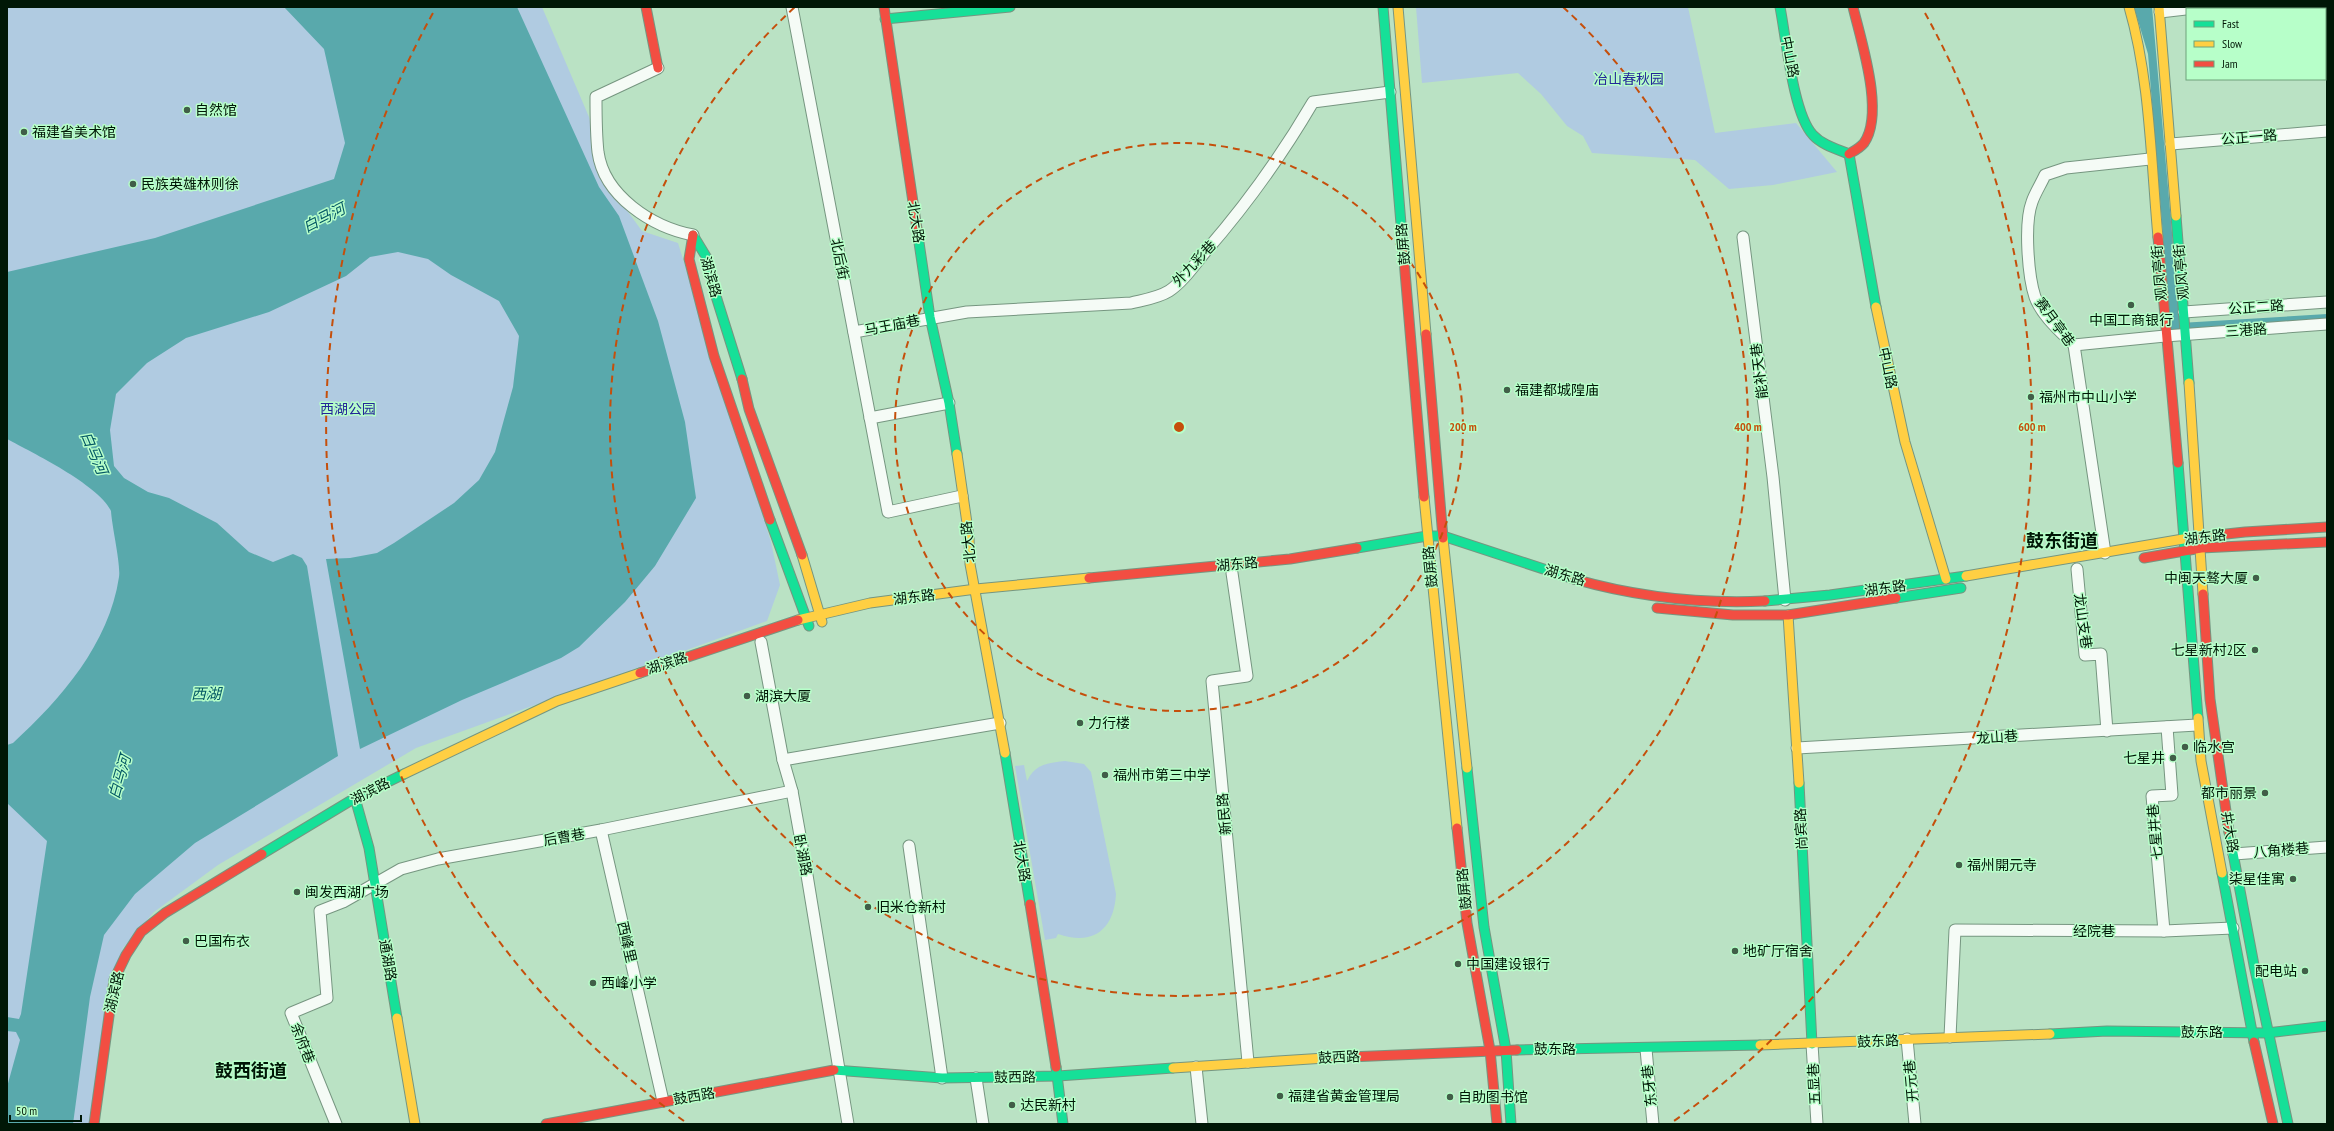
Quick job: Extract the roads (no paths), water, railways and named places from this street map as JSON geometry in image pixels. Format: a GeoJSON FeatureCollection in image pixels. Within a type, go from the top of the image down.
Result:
{"type":"FeatureCollection","features":[{"type":"Feature","properties":{"kind":"street"},"geometry":{"type":"LineString","coordinates":[[646,7],[658,68],[596,97],[598,153],[612,185],[636,210],[673,230],[693,235]]}},
{"type":"Feature","properties":{"kind":"street","name":"北后街"},"geometry":{"type":"LineString","coordinates":[[792,7],[888,512],[962,496]]}},
{"type":"Feature","properties":{"kind":"street","name":"北大路"},"geometry":{"type":"LineString","coordinates":[[884,7],[930,317],[949,403],[969,537],[970,564],[977,594],[1000,723],[1058,1076],[1063,1124]]}},
{"type":"Feature","properties":{"kind":"street"},"geometry":{"type":"LineString","coordinates":[[885,19],[1010,7]]}},
{"type":"Feature","properties":{"kind":"street","name":"鼓屏路"},"geometry":{"type":"LineString","coordinates":[[1383,7],[1427,541],[1468,924],[1490,1050],[1497,1124]]}},
{"type":"Feature","properties":{"kind":"street","name":"鼓屏路"},"geometry":{"type":"LineString","coordinates":[[1398,7],[1443,541],[1484,926],[1506,1050],[1511,1124]]}},
{"type":"Feature","properties":{"kind":"street","name":"中山路"},"geometry":{"type":"LineString","coordinates":[[1780,7],[1802,116],[1813,135],[1831,147],[1849,154],[1874,301],[1905,442],[1946,579]]}},
{"type":"Feature","properties":{"kind":"street"},"geometry":{"type":"LineString","coordinates":[[1849,154],[1864,144],[1872,128],[1872,106],[1853,7]]}},
{"type":"Feature","properties":{"kind":"street","name":"观凤亭街"},"geometry":{"type":"LineString","coordinates":[[2129,7],[2136,31],[2150,159],[2165,336],[2178,463],[2197,725],[2209,806],[2252,1033],[2273,1124]]}},
{"type":"Feature","properties":{"kind":"street"},"geometry":{"type":"LineString","coordinates":[[2189,8],[2203,7]]}},
{"type":"Feature","properties":{"kind":"street"},"geometry":{"type":"LineString","coordinates":[[2160,10],[2186,8]]}},
{"type":"Feature","properties":{"kind":"street","name":"观风亭街"},"geometry":{"type":"LineString","coordinates":[[2160,10],[2186,334],[2199,537]]}},
{"type":"Feature","properties":{"kind":"street","name":"外九彩巷"},"geometry":{"type":"LineString","coordinates":[[930,317],[967,312],[1131,303],[1154,298],[1169,291],[1205,253],[1251,196],[1286,149],[1313,102],[1390,92]]}},
{"type":"Feature","properties":{"kind":"street","name":"公正一路"},"geometry":{"type":"LineString","coordinates":[[2171,144],[2327,131]]}},
{"type":"Feature","properties":{"kind":"street","name":"赛月亭巷"},"geometry":{"type":"LineString","coordinates":[[2105,553],[2074,345],[2054,326],[2036,298],[2030,274],[2027,238],[2031,203],[2045,175],[2066,168],[2150,159]]}},
{"type":"Feature","properties":{"kind":"street","name":"湖滨路"},"geometry":{"type":"LineString","coordinates":[[693,235],[707,258],[715,293],[736,357],[749,409],[809,574],[821,618]]}},
{"type":"Feature","properties":{"kind":"street","name":"湖滨路"},"geometry":{"type":"LineString","coordinates":[[693,235],[690,259],[714,356],[754,480],[807,622]]}},
{"type":"Feature","properties":{"kind":"street","name":"能补天巷"},"geometry":{"type":"LineString","coordinates":[[1743,237],[1773,477],[1785,600]]}},
{"type":"Feature","properties":{"kind":"street","name":"公正二路"},"geometry":{"type":"LineString","coordinates":[[2184,312],[2327,302]]}},
{"type":"Feature","properties":{"kind":"street","name":"马王庙巷"},"geometry":{"type":"LineString","coordinates":[[854,332],[930,317]]}},
{"type":"Feature","properties":{"kind":"street","name":"三港路"},"geometry":{"type":"LineString","coordinates":[[2074,345],[2186,334],[2327,324]]}},
{"type":"Feature","properties":{"kind":"street"},"geometry":{"type":"LineString","coordinates":[[870,418],[949,403]]}},
{"type":"Feature","properties":{"kind":"street","name":"湖东路"},"geometry":{"type":"LineString","coordinates":[[977,594],[1290,559],[1427,541],[1443,541],[1550,572],[1654,597],[1686,601],[1785,600],[1946,579],[2199,537],[2327,527]]}},
{"type":"Feature","properties":{"kind":"street","name":"井大路"},"geometry":{"type":"LineString","coordinates":[[2199,537],[2201,548],[2210,699],[2216,748],[2267,1033],[2288,1124]]}},
{"type":"Feature","properties":{"kind":"street","name":"湖东路"},"geometry":{"type":"LineString","coordinates":[[807,622],[870,603],[1290,567],[1427,541]]}},
{"type":"Feature","properties":{"kind":"street","name":"湖东路"},"geometry":{"type":"LineString","coordinates":[[1443,541],[1528,574]]}},
{"type":"Feature","properties":{"kind":"street","name":"湖东路"},"geometry":{"type":"LineString","coordinates":[[2131,560],[2201,548],[2327,542]]}},
{"type":"Feature","properties":{"kind":"street","name":"龙山支巷"},"geometry":{"type":"LineString","coordinates":[[2077,569],[2085,655],[2101,654],[2107,731]]}},
{"type":"Feature","properties":{"kind":"street","name":"新民路"},"geometry":{"type":"LineString","coordinates":[[1232,573],[1247,676],[1212,681],[1248,1062]]}},
{"type":"Feature","properties":{"kind":"street","name":"湖东路"},"geometry":{"type":"LineString","coordinates":[[1550,582],[1627,601]]}},
{"type":"Feature","properties":{"kind":"street","name":"湖东路"},"geometry":{"type":"LineString","coordinates":[[1650,607],[1685,612],[1733,615],[1788,614],[1968,586]]}},
{"type":"Feature","properties":{"kind":"street","name":"尚宾路"},"geometry":{"type":"LineString","coordinates":[[1788,614],[1797,748],[1812,1044]]}},
{"type":"Feature","properties":{"kind":"street","name":"湖滨路"},"geometry":{"type":"LineString","coordinates":[[578,704],[761,642],[807,622]]}},
{"type":"Feature","properties":{"kind":"street","name":"湖滨路"},"geometry":{"type":"LineString","coordinates":[[94,1124],[114,980],[126,955],[141,932],[165,913],[356,803],[557,701],[807,622]]}},
{"type":"Feature","properties":{"kind":"street","name":"卧湖路"},"geometry":{"type":"LineString","coordinates":[[761,642],[782,760],[792,791],[840,1069],[848,1124]]}},
{"type":"Feature","properties":{"kind":"street","name":"湖滨路"},"geometry":{"type":"LineString","coordinates":[[324,828],[356,803],[529,723],[557,712]]}},
{"type":"Feature","properties":{"kind":"street"},"geometry":{"type":"LineString","coordinates":[[782,760],[1000,723]]}},
{"type":"Feature","properties":{"kind":"street","name":"龙山巷"},"geometry":{"type":"LineString","coordinates":[[1797,748],[2197,725]]}},
{"type":"Feature","properties":{"kind":"street","name":"七星井巷"},"geometry":{"type":"LineString","coordinates":[[2164,931],[2152,796],[2172,795],[2167,727]]}},
{"type":"Feature","properties":{"kind":"street","name":"后曹巷"},"geometry":{"type":"LineString","coordinates":[[343,902],[401,869],[438,859],[601,830],[792,791]]}},
{"type":"Feature","properties":{"kind":"street","name":"通湖路"},"geometry":{"type":"LineString","coordinates":[[356,803],[369,848],[415,1124]]}},
{"type":"Feature","properties":{"kind":"street","name":"西峰里"},"geometry":{"type":"LineString","coordinates":[[601,830],[664,1101]]}},
{"type":"Feature","properties":{"kind":"street"},"geometry":{"type":"LineString","coordinates":[[909,846],[942,1078]]}},
{"type":"Feature","properties":{"kind":"street","name":"八角楼巷"},"geometry":{"type":"LineString","coordinates":[[2234,854],[2327,846]]}},
{"type":"Feature","properties":{"kind":"street","name":"余府巷"},"geometry":{"type":"LineString","coordinates":[[336,1124],[291,1013],[327,998],[320,911],[343,902]]}},
{"type":"Feature","properties":{"kind":"street"},"geometry":{"type":"LineString","coordinates":[[153,935],[165,926]]}},
{"type":"Feature","properties":{"kind":"street","name":"经院巷"},"geometry":{"type":"LineString","coordinates":[[1950,1037],[1955,930],[2164,931],[2233,928]]}},
{"type":"Feature","properties":{"kind":"street","name":"湖滨路"},"geometry":{"type":"LineString","coordinates":[[125,981],[137,954],[144,944]]}},
{"type":"Feature","properties":{"kind":"street","name":"湖滨路"},"geometry":{"type":"LineString","coordinates":[[109,1086],[115,1027],[122,993]]}},
{"type":"Feature","properties":{"kind":"street","name":"鼓东路"},"geometry":{"type":"LineString","coordinates":[[1490,1050],[1812,1044],[1950,1037],[2107,1032],[2267,1033],[2327,1026]]}},
{"type":"Feature","properties":{"kind":"street","name":"开元巷"},"geometry":{"type":"LineString","coordinates":[[1907,1039],[1914,1124]]}},
{"type":"Feature","properties":{"kind":"street","name":"五显巷"},"geometry":{"type":"LineString","coordinates":[[1812,1044],[1817,1124]]}},
{"type":"Feature","properties":{"kind":"street","name":"东牙巷"},"geometry":{"type":"LineString","coordinates":[[1646,1048],[1653,1124]]}},
{"type":"Feature","properties":{"kind":"street","name":"鼓西路"},"geometry":{"type":"LineString","coordinates":[[547,1124],[840,1069],[942,1078],[1058,1076],[1248,1062],[1490,1050]]}},
{"type":"Feature","properties":{"kind":"street"},"geometry":{"type":"LineString","coordinates":[[1196,1067],[1202,1124]]}},
{"type":"Feature","properties":{"kind":"street"},"geometry":{"type":"LineString","coordinates":[[976,1078],[983,1124]]}},
{"type":"Feature","properties":{"kind":"water","name":"西湖"},"geometry":{"type":"Polygon","coordinates":[[[284,7],[517,7],[599,187],[619,216],[658,321],[685,422],[696,498],[655,566],[625,602],[579,647],[561,658],[462,700],[360,749],[326,559],[350,558],[377,553],[454,503],[479,480],[495,452],[513,387],[519,336],[499,301],[451,275],[428,259],[398,252],[370,257],[346,276],[269,312],[186,338],[147,363],[116,394],[110,430],[114,466],[124,478],[148,492],[169,498],[217,523],[249,552],[273,562],[293,554],[302,558],[307,566],[338,756],[195,843],[135,894],[104,935],[90,997],[73,1124],[7,1124],[7,1087],[20,1040],[16,1032],[7,1031],[7,1017],[19,1019],[21,1014],[47,841],[7,803],[7,745],[13,743],[31,726],[65,689],[80,669],[94,647],[105,625],[114,602],[119,571],[111,511],[104,501],[80,480],[7,439],[7,272],[155,238],[334,179],[345,143],[324,49],[284,7]]]}},
{"type":"Feature","properties":{"kind":"water"},"geometry":{"type":"Polygon","coordinates":[[[2134,7],[2152,7],[2180,323],[2327,314],[2327,322],[2171,332],[2148,54],[2134,7]]]}},
{"type":"Feature","properties":{"kind":"place","name":"自然馆"},"geometry":{"type":"Point","coordinates":[187,110]}},
{"type":"Feature","properties":{"kind":"place","name":"福建省美术馆"},"geometry":{"type":"Point","coordinates":[24,132]}},
{"type":"Feature","properties":{"kind":"place","name":"民族英雄林则徐"},"geometry":{"type":"Point","coordinates":[133,184]}},
{"type":"Feature","properties":{"kind":"place","name":"中国工商银行"},"geometry":{"type":"Point","coordinates":[2131,305]}},
{"type":"Feature","properties":{"kind":"place","name":"福建都城隍庙"},"geometry":{"type":"Point","coordinates":[1507,390]}},
{"type":"Feature","properties":{"kind":"place","name":"福州市中山小学"},"geometry":{"type":"Point","coordinates":[2031,397]}},
{"type":"Feature","properties":{"kind":"place","name":"中闽天骜大厦"},"geometry":{"type":"Point","coordinates":[2256,578]}},
{"type":"Feature","properties":{"kind":"place","name":"七星新村2区"},"geometry":{"type":"Point","coordinates":[2255,650]}},
{"type":"Feature","properties":{"kind":"place","name":"湖滨大厦"},"geometry":{"type":"Point","coordinates":[747,696]}},
{"type":"Feature","properties":{"kind":"place","name":"力行楼"},"geometry":{"type":"Point","coordinates":[1080,723]}},
{"type":"Feature","properties":{"kind":"place","name":"临水宫"},"geometry":{"type":"Point","coordinates":[2185,747]}},
{"type":"Feature","properties":{"kind":"place","name":"七星井"},"geometry":{"type":"Point","coordinates":[2173,758]}},
{"type":"Feature","properties":{"kind":"place","name":"福州市第三中学"},"geometry":{"type":"Point","coordinates":[1105,775]}},
{"type":"Feature","properties":{"kind":"place","name":"都市丽景"},"geometry":{"type":"Point","coordinates":[2265,793]}},
{"type":"Feature","properties":{"kind":"place","name":"福州開元寺"},"geometry":{"type":"Point","coordinates":[1959,865]}},
{"type":"Feature","properties":{"kind":"place","name":"柒星佳寓"},"geometry":{"type":"Point","coordinates":[2293,879]}},
{"type":"Feature","properties":{"kind":"place","name":"闽发西湖广场"},"geometry":{"type":"Point","coordinates":[297,892]}},
{"type":"Feature","properties":{"kind":"place","name":"旧米仓新村"},"geometry":{"type":"Point","coordinates":[868,907]}},
{"type":"Feature","properties":{"kind":"place","name":"巴国布衣"},"geometry":{"type":"Point","coordinates":[186,941]}},
{"type":"Feature","properties":{"kind":"place","name":"地矿厅宿舍"},"geometry":{"type":"Point","coordinates":[1735,951]}},
{"type":"Feature","properties":{"kind":"place","name":"中国建设银行"},"geometry":{"type":"Point","coordinates":[1458,964]}},
{"type":"Feature","properties":{"kind":"place","name":"配电站"},"geometry":{"type":"Point","coordinates":[2305,971]}},
{"type":"Feature","properties":{"kind":"place","name":"西峰小学"},"geometry":{"type":"Point","coordinates":[593,983]}},
{"type":"Feature","properties":{"kind":"place","name":"福建省黄金管理局"},"geometry":{"type":"Point","coordinates":[1280,1096]}},
{"type":"Feature","properties":{"kind":"place","name":"自助图书馆"},"geometry":{"type":"Point","coordinates":[1450,1097]}},
{"type":"Feature","properties":{"kind":"place","name":"达民新村"},"geometry":{"type":"Point","coordinates":[1012,1105]}},
{"type":"Feature","properties":{"kind":"district","name":"鼓东街道"},"geometry":{"type":"Point","coordinates":[2062,541]}},
{"type":"Feature","properties":{"kind":"district","name":"鼓西街道"},"geometry":{"type":"Point","coordinates":[251,1071]}},
{"type":"Feature","properties":{"kind":"park label","name":"冶山春秋园"},"geometry":{"type":"Point","coordinates":[1629,79]}},
{"type":"Feature","properties":{"kind":"park label","name":"西湖公园"},"geometry":{"type":"Point","coordinates":[348,409]}},
{"type":"Feature","properties":{"kind":"water label","name":"白马河"},"geometry":{"type":"Point","coordinates":[324,218]}},
{"type":"Feature","properties":{"kind":"water label","name":"白马河"},"geometry":{"type":"Point","coordinates":[94,453]}},
{"type":"Feature","properties":{"kind":"water label","name":"白马河"},"geometry":{"type":"Point","coordinates":[120,777]}}]}
